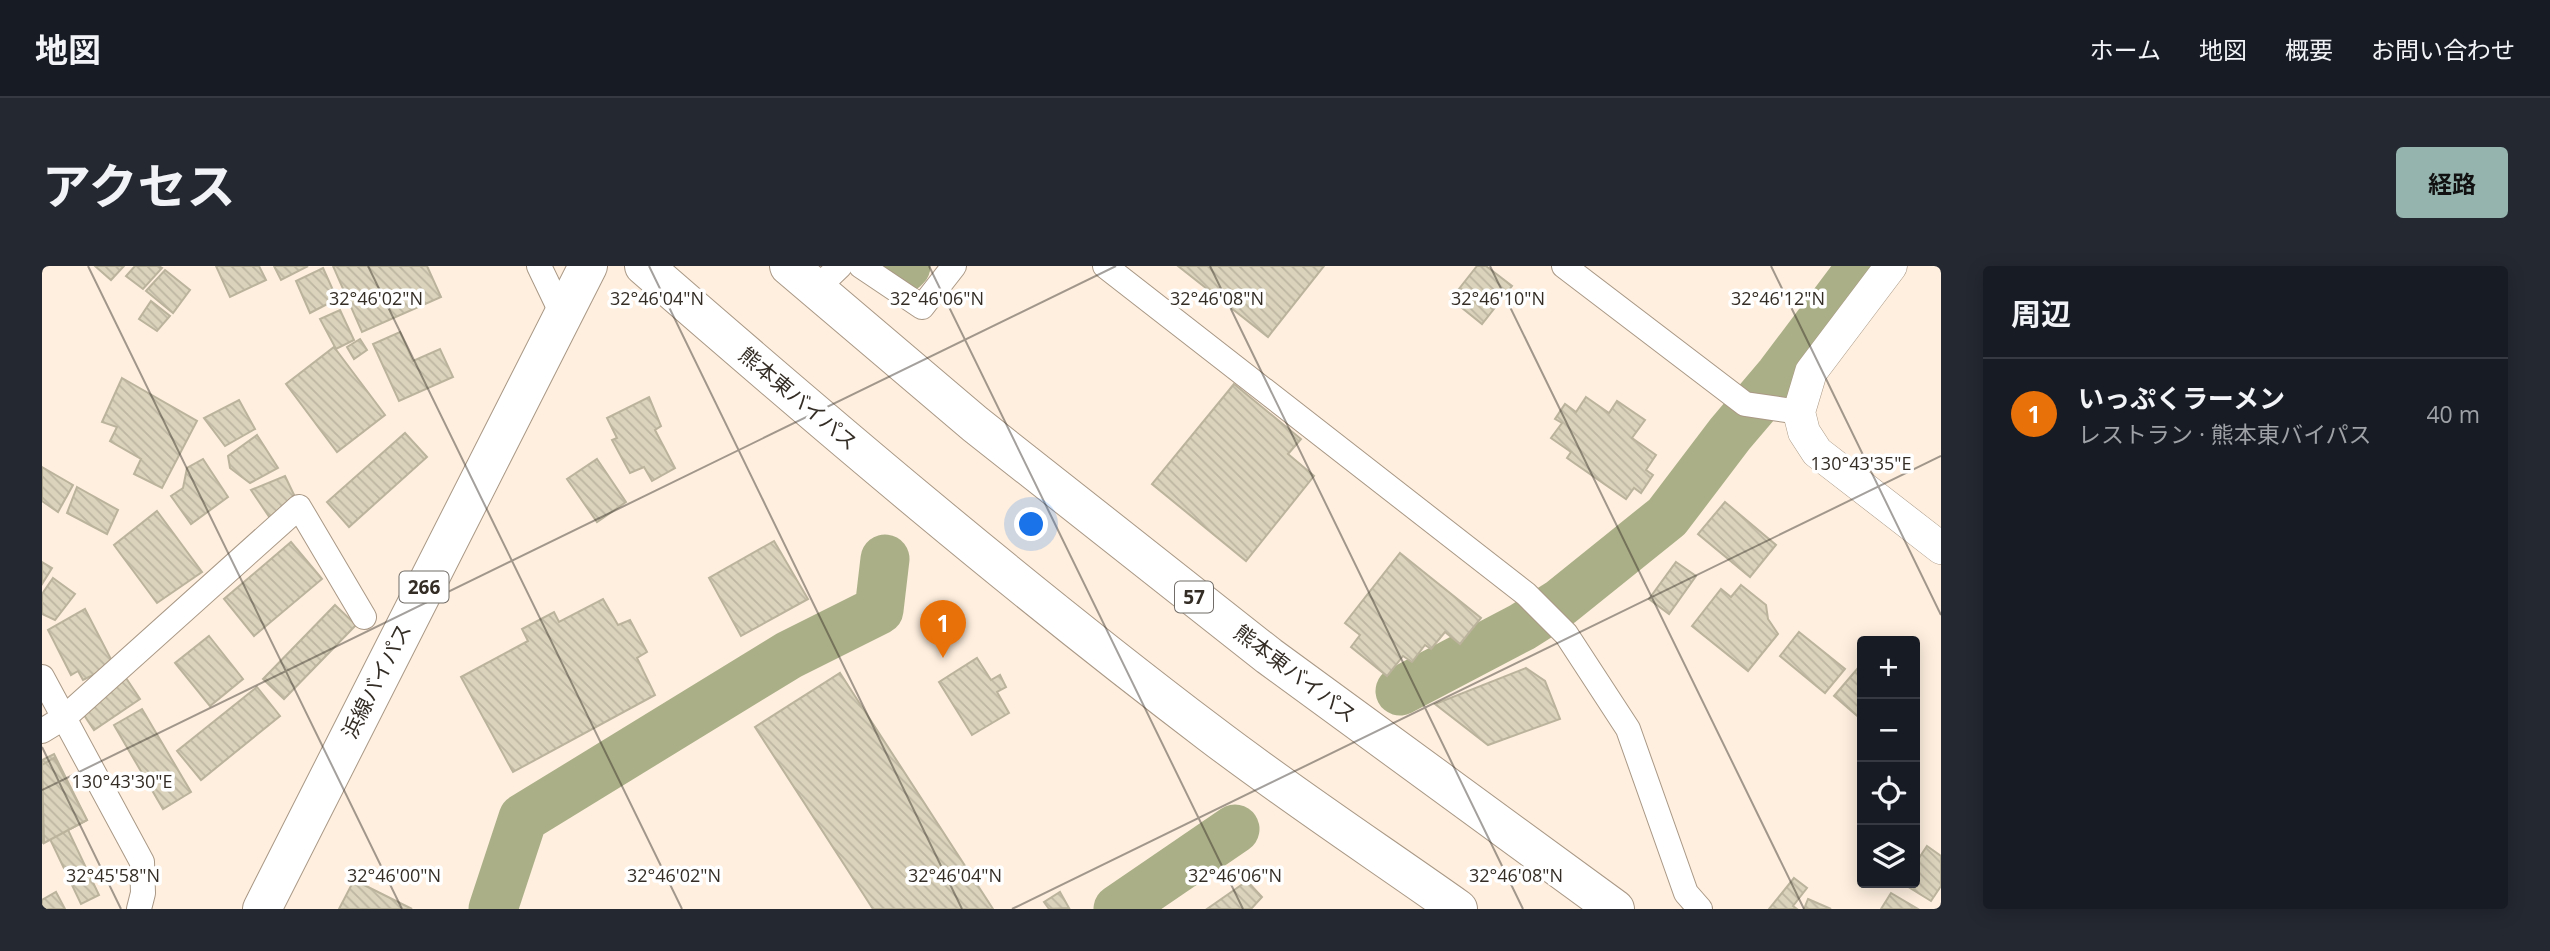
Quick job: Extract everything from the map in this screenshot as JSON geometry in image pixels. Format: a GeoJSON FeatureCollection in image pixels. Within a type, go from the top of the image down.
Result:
{"type":"FeatureCollection","features":[{"type":"Feature","properties":{"kind":"highway","name":"浜線バイパス"},"geometry":{"type":"LineString","coordinates":[[262,909],[588,266]]}},
{"type":"Feature","properties":{"kind":"highway","name":"熊本東バイパス"},"geometry":{"type":"LineString","coordinates":[[644,266],[778,383],[1046,605],[1213,736],[1458,909]]}},
{"type":"Feature","properties":{"kind":"highway","name":"熊本東バイパス"},"geometry":{"type":"LineString","coordinates":[[815,274],[975,424],[1269,656],[1615,909]]}},
{"type":"Feature","properties":{"kind":"street"},"geometry":{"type":"LineString","coordinates":[[539,266],[563,316]]}},
{"type":"Feature","properties":{"kind":"street"},"geometry":{"type":"LineString","coordinates":[[861,266],[922,307],[954,266]]}},
{"type":"Feature","properties":{"kind":"street"},"geometry":{"type":"LineString","coordinates":[[1105,266],[1526,594],[1566,634],[1628,729],[1686,893],[1700,909]]}},
{"type":"Feature","properties":{"kind":"street"},"geometry":{"type":"LineString","coordinates":[[1564,266],[1745,404],[1799,412]]}},
{"type":"Feature","properties":{"kind":"street"},"geometry":{"type":"LineString","coordinates":[[1891,266],[1811,372],[1799,412],[1804,432],[1817,452],[1941,548]]}},
{"type":"Feature","properties":{"kind":"street"},"geometry":{"type":"LineString","coordinates":[[42,731],[65,717],[299,507],[364,617]]}},
{"type":"Feature","properties":{"kind":"street"},"geometry":{"type":"LineString","coordinates":[[42,677],[142,862],[143,893],[139,909]]}},
{"type":"Feature","properties":{"kind":"building"},"geometry":{"type":"Polygon","coordinates":[[[95,266],[124,266],[111,280],[95,266]]]}},
{"type":"Feature","properties":{"kind":"building"},"geometry":{"type":"Polygon","coordinates":[[[135,266],[162,268],[143,289],[126,276],[135,266]]]}},
{"type":"Feature","properties":{"kind":"building"},"geometry":{"type":"Polygon","coordinates":[[[216,266],[259,266],[266,280],[230,297],[216,266]]]}},
{"type":"Feature","properties":{"kind":"building"},"geometry":{"type":"Polygon","coordinates":[[[274,266],[308,266],[281,280],[274,266]]]}},
{"type":"Feature","properties":{"kind":"building"},"geometry":{"type":"Polygon","coordinates":[[[333,266],[427,266],[441,297],[362,332],[333,266]]]}},
{"type":"Feature","properties":{"kind":"building"},"geometry":{"type":"Polygon","coordinates":[[[1178,266],[1324,266],[1268,337],[1178,266]]]}},
{"type":"Feature","properties":{"kind":"building"},"geometry":{"type":"Polygon","coordinates":[[[1477,266],[1486,266],[1512,286],[1482,324],[1451,299],[1477,266]]]}},
{"type":"Feature","properties":{"kind":"building"},"geometry":{"type":"Polygon","coordinates":[[[323,268],[337,299],[310,313],[296,281],[323,268]]]}},
{"type":"Feature","properties":{"kind":"building"},"geometry":{"type":"Polygon","coordinates":[[[165,270],[190,290],[173,313],[146,291],[165,270]]]}},
{"type":"Feature","properties":{"kind":"building"},"geometry":{"type":"Polygon","coordinates":[[[151,301],[170,316],[157,331],[139,319],[151,301]]]}},
{"type":"Feature","properties":{"kind":"building"},"geometry":{"type":"Polygon","coordinates":[[[340,310],[354,340],[336,349],[320,319],[340,310]]]}},
{"type":"Feature","properties":{"kind":"building"},"geometry":{"type":"Polygon","coordinates":[[[400,332],[413,361],[440,349],[453,377],[399,401],[373,344],[400,332]]]}},
{"type":"Feature","properties":{"kind":"building"},"geometry":{"type":"Polygon","coordinates":[[[360,339],[367,350],[354,359],[347,347],[360,339]]]}},
{"type":"Feature","properties":{"kind":"building"},"geometry":{"type":"Polygon","coordinates":[[[334,347],[385,415],[337,452],[286,384],[334,347]]]}},
{"type":"Feature","properties":{"kind":"building"},"geometry":{"type":"Polygon","coordinates":[[[122,378],[197,421],[162,488],[134,474],[141,459],[110,441],[117,427],[102,422],[122,378]]]}},
{"type":"Feature","properties":{"kind":"building"},"geometry":{"type":"Polygon","coordinates":[[[1234,384],[1301,439],[1288,454],[1314,476],[1246,561],[1152,484],[1234,384]]]}},
{"type":"Feature","properties":{"kind":"building"},"geometry":{"type":"Polygon","coordinates":[[[649,397],[661,426],[655,430],[675,468],[652,481],[644,467],[630,473],[612,440],[617,438],[607,418],[649,397]]]}},
{"type":"Feature","properties":{"kind":"building"},"geometry":{"type":"Polygon","coordinates":[[[1586,397],[1609,413],[1617,401],[1645,420],[1632,438],[1656,455],[1646,470],[1653,475],[1641,493],[1634,488],[1626,499],[1567,458],[1571,452],[1551,438],[1562,423],[1555,419],[1565,404],[1576,412],[1586,397]]]}},
{"type":"Feature","properties":{"kind":"building"},"geometry":{"type":"Polygon","coordinates":[[[239,400],[255,429],[225,446],[204,418],[239,400]]]}},
{"type":"Feature","properties":{"kind":"building"},"geometry":{"type":"Polygon","coordinates":[[[405,433],[427,457],[349,527],[327,502],[405,433]]]}},
{"type":"Feature","properties":{"kind":"building"},"geometry":{"type":"Polygon","coordinates":[[[257,435],[278,468],[250,483],[230,468],[228,456],[257,435]]]}},
{"type":"Feature","properties":{"kind":"building"},"geometry":{"type":"Polygon","coordinates":[[[203,459],[228,497],[191,524],[171,496],[183,488],[187,468],[203,459]]]}},
{"type":"Feature","properties":{"kind":"building"},"geometry":{"type":"Polygon","coordinates":[[[597,459],[626,502],[597,522],[567,479],[597,459]]]}},
{"type":"Feature","properties":{"kind":"building"},"geometry":{"type":"Polygon","coordinates":[[[42,467],[73,485],[58,512],[42,501],[42,467]]]}},
{"type":"Feature","properties":{"kind":"building"},"geometry":{"type":"Polygon","coordinates":[[[285,476],[296,499],[270,518],[251,490],[285,476]]]}},
{"type":"Feature","properties":{"kind":"building"},"geometry":{"type":"Polygon","coordinates":[[[77,487],[118,510],[107,534],[67,513],[77,487]]]}},
{"type":"Feature","properties":{"kind":"building"},"geometry":{"type":"Polygon","coordinates":[[[1725,502],[1776,545],[1750,577],[1698,534],[1725,502]]]}},
{"type":"Feature","properties":{"kind":"building"},"geometry":{"type":"Polygon","coordinates":[[[157,511],[202,572],[157,603],[114,545],[157,511]]]}},
{"type":"Feature","properties":{"kind":"building"},"geometry":{"type":"Polygon","coordinates":[[[774,541],[808,599],[741,636],[709,578],[774,541]]]}},
{"type":"Feature","properties":{"kind":"building"},"geometry":{"type":"Polygon","coordinates":[[[291,542],[322,579],[254,636],[224,599],[291,542]]]}},
{"type":"Feature","properties":{"kind":"building"},"geometry":{"type":"Polygon","coordinates":[[[1400,553],[1481,618],[1460,644],[1445,632],[1431,649],[1425,645],[1412,662],[1403,656],[1387,676],[1351,647],[1360,635],[1345,623],[1400,553]]]}},
{"type":"Feature","properties":{"kind":"building"},"geometry":{"type":"Polygon","coordinates":[[[42,562],[52,568],[42,584],[42,562]]]}},
{"type":"Feature","properties":{"kind":"building"},"geometry":{"type":"Polygon","coordinates":[[[1676,562],[1696,576],[1669,614],[1649,599],[1676,562]]]}},
{"type":"Feature","properties":{"kind":"building"},"geometry":{"type":"Polygon","coordinates":[[[53,578],[75,594],[55,620],[42,614],[42,594],[53,578]]]}},
{"type":"Feature","properties":{"kind":"building"},"geometry":{"type":"Polygon","coordinates":[[[1741,585],[1766,605],[1768,619],[1778,634],[1748,671],[1692,626],[1721,589],[1731,597],[1741,585]]]}},
{"type":"Feature","properties":{"kind":"building"},"geometry":{"type":"Polygon","coordinates":[[[603,599],[618,625],[630,620],[647,652],[637,658],[655,695],[513,772],[461,677],[528,641],[522,629],[554,612],[559,622],[603,599]]]}},
{"type":"Feature","properties":{"kind":"building"},"geometry":{"type":"Polygon","coordinates":[[[335,605],[356,625],[284,699],[263,679],[335,605]]]}},
{"type":"Feature","properties":{"kind":"building"},"geometry":{"type":"Polygon","coordinates":[[[85,609],[114,665],[83,680],[78,671],[71,675],[48,630],[85,609]]]}},
{"type":"Feature","properties":{"kind":"building"},"geometry":{"type":"Polygon","coordinates":[[[1799,632],[1845,669],[1825,693],[1780,656],[1799,632]]]}},
{"type":"Feature","properties":{"kind":"building"},"geometry":{"type":"Polygon","coordinates":[[[209,636],[243,679],[210,706],[175,663],[209,636]]]}},
{"type":"Feature","properties":{"kind":"building"},"geometry":{"type":"Polygon","coordinates":[[[977,658],[991,680],[1000,675],[1006,687],[997,692],[1009,713],[972,735],[939,682],[977,658]]]}},
{"type":"Feature","properties":{"kind":"building"},"geometry":{"type":"Polygon","coordinates":[[[1526,668],[1545,681],[1560,719],[1488,745],[1435,704],[1526,668]]]}},
{"type":"Feature","properties":{"kind":"building"},"geometry":{"type":"Polygon","coordinates":[[[1857,669],[1857,716],[1834,696],[1857,669]]]}},
{"type":"Feature","properties":{"kind":"building"},"geometry":{"type":"Polygon","coordinates":[[[840,673],[993,909],[873,909],[755,727],[840,673]]]}},
{"type":"Feature","properties":{"kind":"building"},"geometry":{"type":"Polygon","coordinates":[[[124,675],[140,699],[94,730],[78,706],[124,675]]]}},
{"type":"Feature","properties":{"kind":"building"},"geometry":{"type":"Polygon","coordinates":[[[257,687],[280,716],[201,780],[177,751],[257,687]]]}},
{"type":"Feature","properties":{"kind":"building"},"geometry":{"type":"Polygon","coordinates":[[[142,709],[191,792],[163,809],[114,725],[142,709]]]}},
{"type":"Feature","properties":{"kind":"building"},"geometry":{"type":"Polygon","coordinates":[[[54,754],[87,820],[68,830],[99,895],[81,904],[50,839],[42,843],[42,760],[54,754]]]}},
{"type":"Feature","properties":{"kind":"building"},"geometry":{"type":"Polygon","coordinates":[[[54,758],[87,820],[44,843],[42,765],[54,758]]]}},
{"type":"Feature","properties":{"kind":"building"},"geometry":{"type":"Polygon","coordinates":[[[1927,846],[1941,856],[1941,886],[1931,901],[1910,888],[1920,888],[1920,856],[1927,846]]]}},
{"type":"Feature","properties":{"kind":"building"},"geometry":{"type":"Polygon","coordinates":[[[1794,878],[1807,888],[1793,906],[1797,909],[1769,909],[1794,878]]]}},
{"type":"Feature","properties":{"kind":"building"},"geometry":{"type":"Polygon","coordinates":[[[354,880],[412,909],[339,909],[354,880]]]}},
{"type":"Feature","properties":{"kind":"building"},"geometry":{"type":"Polygon","coordinates":[[[1247,881],[1262,897],[1251,909],[1207,909],[1247,881]]]}},
{"type":"Feature","properties":{"kind":"building"},"geometry":{"type":"Polygon","coordinates":[[[56,892],[65,909],[42,909],[42,900],[56,892]]]}},
{"type":"Feature","properties":{"kind":"building"},"geometry":{"type":"Polygon","coordinates":[[[1060,892],[1069,908],[1049,909],[1044,902],[1060,892]]]}},
{"type":"Feature","properties":{"kind":"building"},"geometry":{"type":"Polygon","coordinates":[[[1891,893],[1918,909],[1881,909],[1891,893]]]}},
{"type":"Feature","properties":{"kind":"building"},"geometry":{"type":"Polygon","coordinates":[[[1808,899],[1831,909],[1804,909],[1808,899]]]}},
{"type":"Feature","properties":{"kind":"waterway"},"geometry":{"type":"LineString","coordinates":[[903,269],[906,266]]}},
{"type":"Feature","properties":{"kind":"waterway"},"geometry":{"type":"LineString","coordinates":[[1400,691],[1522,627],[1560,603],[1667,517],[1730,434],[1780,375],[1862,266]]}},
{"type":"Feature","properties":{"kind":"waterway"},"geometry":{"type":"LineString","coordinates":[[493,909],[523,818],[789,655],[879,610],[885,559]]}},
{"type":"Feature","properties":{"kind":"waterway"},"geometry":{"type":"LineString","coordinates":[[1118,909],[1235,829]]}},
{"type":"Feature","properties":{"kind":"place","name":"いっぷくラーメン"},"geometry":{"type":"Point","coordinates":[943,658]}}]}
